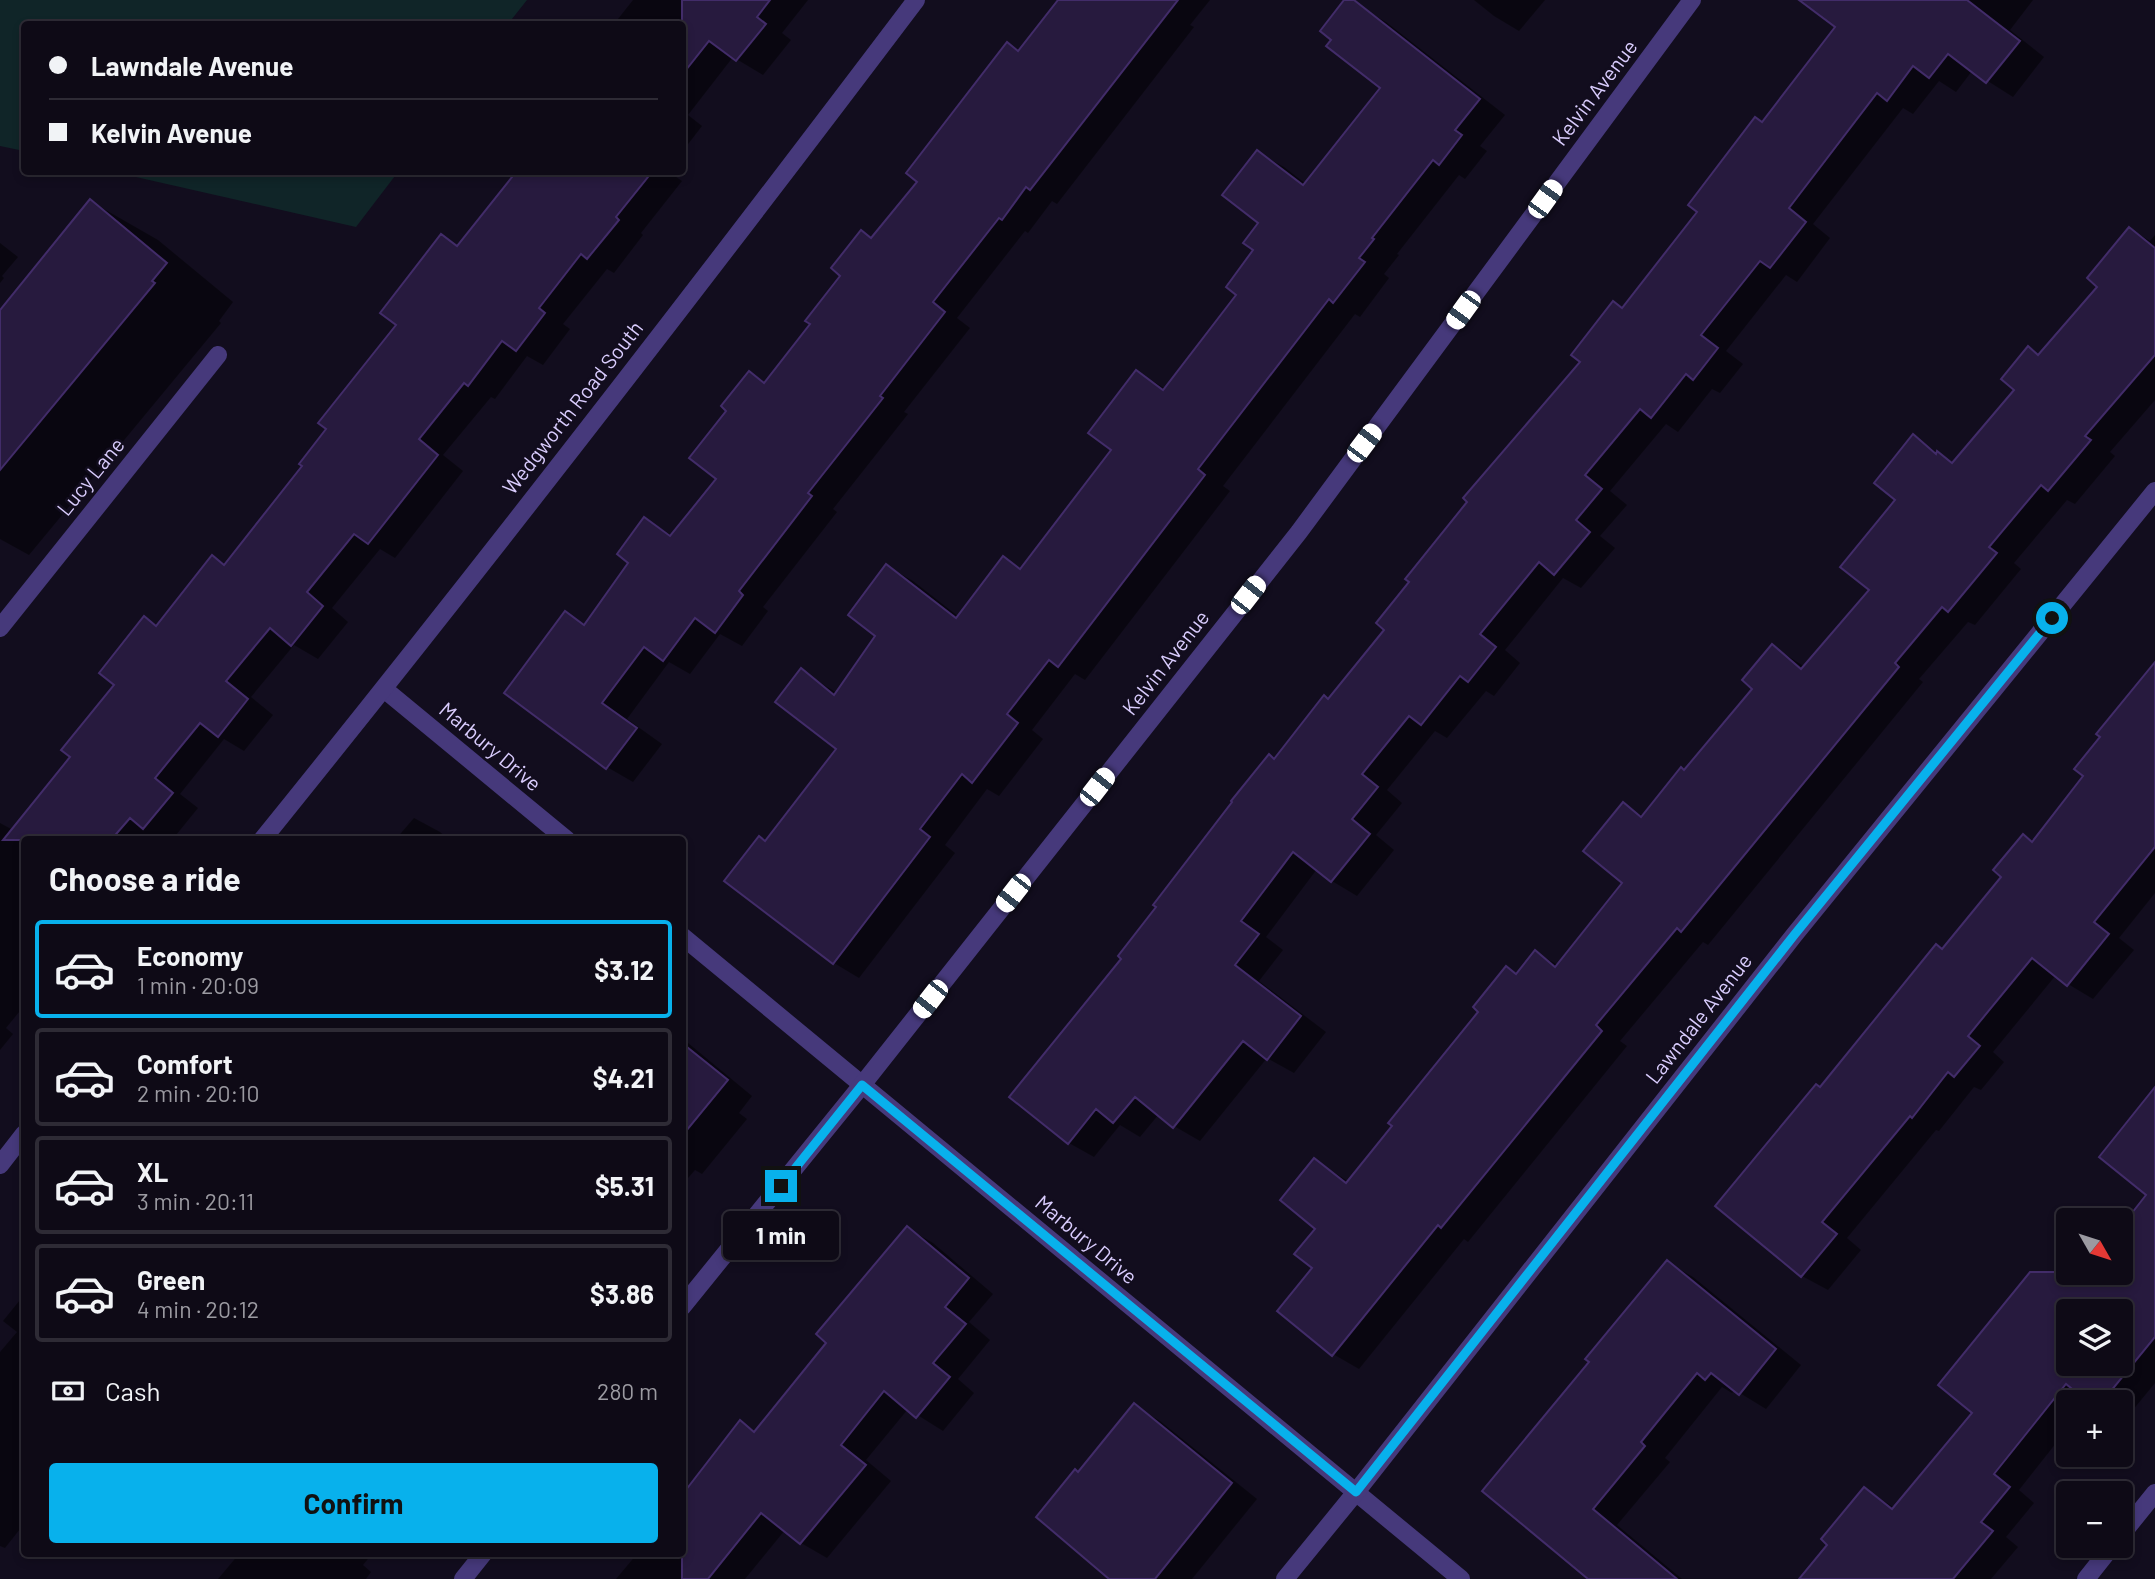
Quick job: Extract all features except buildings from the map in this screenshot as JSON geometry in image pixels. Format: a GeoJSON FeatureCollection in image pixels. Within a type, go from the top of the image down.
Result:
{"type":"FeatureCollection","features":[{"type":"Feature","properties":{"kind":"street","name":"Wedgworth Road South"},"geometry":{"type":"LineString","coordinates":[[265,836],[384,689],[916,0]]}},
{"type":"Feature","properties":{"kind":"street","name":"Kelvin Avenue"},"geometry":{"type":"LineString","coordinates":[[686,1302],[862,1085],[1299,532],[1692,0]]}},
{"type":"Feature","properties":{"kind":"street","name":"Lucy Lane"},"geometry":{"type":"LineString","coordinates":[[0,628],[218,355]]}},
{"type":"Feature","properties":{"kind":"street","name":"Lawndale Avenue"},"geometry":{"type":"LineString","coordinates":[[1285,1579],[1795,934],[2155,491]]}},
{"type":"Feature","properties":{"kind":"street","name":"Marbury Drive"},"geometry":{"type":"LineString","coordinates":[[384,689],[562,836]]}},
{"type":"Feature","properties":{"kind":"street","name":"Marbury Drive"},"geometry":{"type":"LineString","coordinates":[[686,939],[1461,1579]]}},
{"type":"Feature","properties":{"kind":"street"},"geometry":{"type":"LineString","coordinates":[[0,1165],[21,1138]]}},
{"type":"Feature","properties":{"kind":"street"},"geometry":{"type":"LineString","coordinates":[[2133,1520],[2155,1493]]}},
{"type":"Feature","properties":{"kind":"street"},"geometry":{"type":"LineString","coordinates":[[463,1579],[481,1557]]}},
{"type":"Feature","properties":{"kind":"street"},"geometry":{"type":"LineString","coordinates":[[2086,1579],[2103,1558]]}},
{"type":"Feature","properties":{"kind":"green space"},"geometry":{"type":"Polygon","coordinates":[[[0,0],[527,0],[510,21],[21,21],[21,150],[0,146],[0,0]]]}},
{"type":"Feature","properties":{"kind":"green space"},"geometry":{"type":"Polygon","coordinates":[[[127,175],[396,175],[356,227],[127,175]]]}},
{"type":"Feature","properties":{"kind":"route"},"geometry":{"type":"LineString","coordinates":[[781,1186],[862,1085],[1356,1492],[1795,934],[2052,618]]}}]}
